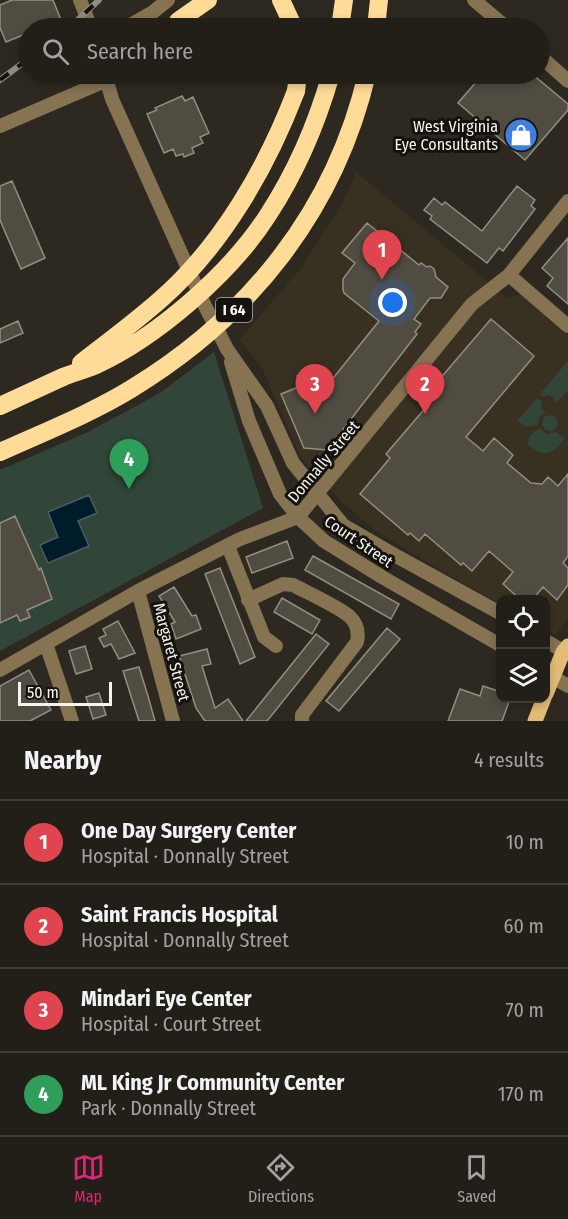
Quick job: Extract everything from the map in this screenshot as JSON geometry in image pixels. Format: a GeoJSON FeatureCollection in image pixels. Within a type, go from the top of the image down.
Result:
{"type":"FeatureCollection","features":[{"type":"Feature","properties":{"kind":"highway"},"geometry":{"type":"LineString","coordinates":[[184,18],[208,0]]}},
{"type":"Feature","properties":{"kind":"highway"},"geometry":{"type":"LineString","coordinates":[[281,0],[289,18]]}},
{"type":"Feature","properties":{"kind":"highway"},"geometry":{"type":"LineString","coordinates":[[341,18],[344,0]]}},
{"type":"Feature","properties":{"kind":"highway"},"geometry":{"type":"LineString","coordinates":[[377,18],[379,0]]}},
{"type":"Feature","properties":{"kind":"highway"},"geometry":{"type":"LineString","coordinates":[[63,377],[162,299],[223,230],[253,182],[282,127],[296,84]]}},
{"type":"Feature","properties":{"kind":"highway","name":"I 64"},"geometry":{"type":"LineString","coordinates":[[0,406],[63,377],[94,366],[154,331],[211,283],[267,217],[301,156],[327,84]]}},
{"type":"Feature","properties":{"kind":"highway","name":"I 64"},"geometry":{"type":"LineString","coordinates":[[0,452],[131,389],[178,357],[225,318],[259,284],[304,225],[326,186],[348,137],[364,84]]}},
{"type":"Feature","properties":{"kind":"main road"},"geometry":{"type":"LineString","coordinates":[[550,674],[566,650]]}},
{"type":"Feature","properties":{"kind":"main road"},"geometry":{"type":"LineString","coordinates":[[535,721],[542,703]]}},
{"type":"Feature","properties":{"kind":"street"},"geometry":{"type":"LineString","coordinates":[[80,0],[87,18]]}},
{"type":"Feature","properties":{"kind":"street"},"geometry":{"type":"LineString","coordinates":[[142,18],[168,0]]}},
{"type":"Feature","properties":{"kind":"street"},"geometry":{"type":"LineString","coordinates":[[181,18],[199,0]]}},
{"type":"Feature","properties":{"kind":"street"},"geometry":{"type":"LineString","coordinates":[[474,0],[495,18]]}},
{"type":"Feature","properties":{"kind":"street"},"geometry":{"type":"LineString","coordinates":[[550,65],[568,81]]}},
{"type":"Feature","properties":{"kind":"street"},"geometry":{"type":"LineString","coordinates":[[0,126],[91,84]]}},
{"type":"Feature","properties":{"kind":"street","name":"Court Street"},"geometry":{"type":"LineString","coordinates":[[108,84],[112,99],[204,304],[227,349],[267,406],[293,463],[343,525],[496,610]]}},
{"type":"Feature","properties":{"kind":"street","name":"Donnally Street"},"geometry":{"type":"LineString","coordinates":[[0,670],[138,591],[228,546],[298,517],[472,304],[509,275],[568,201]]}},
{"type":"Feature","properties":{"kind":"street"},"geometry":{"type":"LineString","coordinates":[[509,275],[568,326]]}},
{"type":"Feature","properties":{"kind":"street","name":"Court Street"},"geometry":{"type":"LineString","coordinates":[[227,349],[249,421],[281,497],[298,517],[324,541],[496,642]]}},
{"type":"Feature","properties":{"kind":"street"},"geometry":{"type":"LineString","coordinates":[[228,546],[264,637],[276,646]]}},
{"type":"Feature","properties":{"kind":"street"},"geometry":{"type":"LineString","coordinates":[[248,600],[284,585],[293,585],[349,616],[356,625],[359,634],[357,642],[302,715],[302,721]]}},
{"type":"Feature","properties":{"kind":"street","name":"Margaret Street"},"geometry":{"type":"LineString","coordinates":[[138,591],[173,721]]}},
{"type":"Feature","properties":{"kind":"street"},"geometry":{"type":"LineString","coordinates":[[550,643],[566,650]]}},
{"type":"Feature","properties":{"kind":"street"},"geometry":{"type":"LineString","coordinates":[[46,644],[72,721]]}},
{"type":"Feature","properties":{"kind":"street"},"geometry":{"type":"LineString","coordinates":[[550,676],[568,686]]}},
{"type":"Feature","properties":{"kind":"shaded area"},"geometry":{"type":"Polygon","coordinates":[[[356,172],[507,298],[521,294],[568,335],[568,619],[555,635],[550,632],[550,595],[496,595],[496,602],[373,529],[342,502],[301,458],[263,370],[240,339],[302,267],[344,200],[356,172]]]}},
{"type":"Feature","properties":{"kind":"green space"},"geometry":{"type":"Polygon","coordinates":[[[214,352],[263,508],[0,651],[0,470],[88,432],[160,393],[214,352]]]}},
{"type":"Feature","properties":{"kind":"green space"},"geometry":{"type":"Polygon","coordinates":[[[568,361],[568,390],[556,403],[554,397],[548,395],[544,397],[540,394],[568,361]]]}},
{"type":"Feature","properties":{"kind":"green space"},"geometry":{"type":"Polygon","coordinates":[[[537,398],[541,401],[545,412],[539,417],[538,425],[527,427],[517,421],[537,398]]]}},
{"type":"Feature","properties":{"kind":"green space"},"geometry":{"type":"Polygon","coordinates":[[[550,415],[558,423],[550,431],[542,423],[550,415]]]}},
{"type":"Feature","properties":{"kind":"green space"},"geometry":{"type":"Polygon","coordinates":[[[540,428],[547,434],[556,432],[565,438],[551,452],[539,452],[527,444],[530,435],[540,428]]]}},
{"type":"Feature","properties":{"kind":"water"},"geometry":{"type":"Polygon","coordinates":[[[89,495],[97,513],[78,521],[89,546],[48,563],[40,545],[58,537],[48,512],[89,495]]]}},
{"type":"Feature","properties":{"kind":"building"},"geometry":{"type":"Polygon","coordinates":[[[12,0],[53,0],[60,18],[18,18],[18,37],[6,42],[0,28],[0,5],[12,0]]]}},
{"type":"Feature","properties":{"kind":"building","name":"West Virginia Eye Consultants"},"geometry":{"type":"Polygon","coordinates":[[[474,84],[544,84],[568,104],[568,110],[525,160],[458,103],[474,84]]]}},
{"type":"Feature","properties":{"kind":"building"},"geometry":{"type":"Polygon","coordinates":[[[182,96],[185,101],[193,97],[209,133],[200,137],[203,143],[192,148],[194,153],[184,157],[183,154],[176,156],[173,149],[164,153],[147,114],[182,96]]]}},
{"type":"Feature","properties":{"kind":"building"},"geometry":{"type":"Polygon","coordinates":[[[12,181],[45,258],[21,269],[0,220],[0,186],[12,181]]]}},
{"type":"Feature","properties":{"kind":"building"},"geometry":{"type":"Polygon","coordinates":[[[517,186],[535,200],[531,206],[535,209],[503,251],[499,248],[487,263],[430,219],[432,216],[424,210],[434,198],[442,205],[445,202],[482,231],[517,186]]]}},
{"type":"Feature","properties":{"kind":"building"},"geometry":{"type":"Polygon","coordinates":[[[367,223],[419,265],[421,263],[434,269],[436,277],[448,287],[441,298],[430,298],[414,319],[421,324],[415,332],[417,334],[327,450],[304,448],[281,394],[301,386],[297,376],[313,370],[322,392],[379,321],[344,293],[343,289],[343,279],[355,263],[342,253],[367,223]]]}},
{"type":"Feature","properties":{"kind":"building"},"geometry":{"type":"Polygon","coordinates":[[[568,238],[568,304],[547,286],[553,278],[542,268],[568,238]]]}},
{"type":"Feature","properties":{"kind":"building"},"geometry":{"type":"Polygon","coordinates":[[[491,319],[534,356],[466,437],[483,451],[494,438],[513,455],[507,463],[531,483],[542,484],[548,477],[558,486],[568,474],[568,556],[563,563],[568,568],[568,585],[557,600],[543,587],[536,595],[515,595],[503,584],[513,572],[489,551],[472,571],[463,563],[461,565],[425,534],[419,541],[410,533],[408,535],[360,494],[390,458],[386,454],[433,399],[427,394],[491,319]]]}},
{"type":"Feature","properties":{"kind":"building"},"geometry":{"type":"Polygon","coordinates":[[[18,321],[23,333],[0,343],[0,329],[18,321]]]}},
{"type":"Feature","properties":{"kind":"building"},"geometry":{"type":"Polygon","coordinates":[[[15,516],[39,570],[41,568],[52,599],[27,610],[30,617],[20,621],[17,615],[0,623],[0,523],[15,516]]]}},
{"type":"Feature","properties":{"kind":"building"},"geometry":{"type":"Polygon","coordinates":[[[287,541],[293,558],[252,573],[246,557],[287,541]]]}},
{"type":"Feature","properties":{"kind":"building"},"geometry":{"type":"Polygon","coordinates":[[[313,556],[399,604],[391,619],[305,570],[313,556]]]}},
{"type":"Feature","properties":{"kind":"building"},"geometry":{"type":"Polygon","coordinates":[[[220,568],[255,657],[240,664],[205,574],[220,568]]]}},
{"type":"Feature","properties":{"kind":"building"},"geometry":{"type":"Polygon","coordinates":[[[174,587],[192,616],[196,615],[201,629],[176,639],[171,624],[175,622],[159,596],[174,587]]]}},
{"type":"Feature","properties":{"kind":"building"},"geometry":{"type":"Polygon","coordinates":[[[282,598],[320,620],[312,634],[274,612],[282,598]]]}},
{"type":"Feature","properties":{"kind":"building"},"geometry":{"type":"Polygon","coordinates":[[[118,621],[135,653],[119,659],[111,644],[104,647],[99,638],[106,635],[103,629],[118,621]]]}},
{"type":"Feature","properties":{"kind":"building"},"geometry":{"type":"Polygon","coordinates":[[[387,628],[400,639],[339,711],[326,701],[387,628]]]}},
{"type":"Feature","properties":{"kind":"building"},"geometry":{"type":"Polygon","coordinates":[[[316,634],[329,644],[267,721],[246,721],[316,634]]]}},
{"type":"Feature","properties":{"kind":"building"},"geometry":{"type":"Polygon","coordinates":[[[85,646],[92,669],[76,674],[69,651],[85,646]]]}},
{"type":"Feature","properties":{"kind":"building"},"geometry":{"type":"Polygon","coordinates":[[[207,649],[211,664],[202,666],[215,708],[228,699],[243,721],[205,721],[196,708],[179,656],[207,649]]]}},
{"type":"Feature","properties":{"kind":"building"},"geometry":{"type":"Polygon","coordinates":[[[139,667],[155,721],[139,721],[123,671],[139,667]]]}},
{"type":"Feature","properties":{"kind":"building"},"geometry":{"type":"Polygon","coordinates":[[[29,670],[51,710],[30,721],[0,721],[0,686],[29,670]]]}},
{"type":"Feature","properties":{"kind":"building"},"geometry":{"type":"Polygon","coordinates":[[[483,686],[496,690],[496,703],[509,703],[502,721],[448,721],[460,689],[480,696],[483,686]]]}},
{"type":"Feature","properties":{"kind":"building"},"geometry":{"type":"Polygon","coordinates":[[[99,693],[106,715],[93,719],[86,697],[99,693]]]}},
{"type":"Feature","properties":{"kind":"railway"},"geometry":{"type":"LineString","coordinates":[[80,18],[99,0]]}},
{"type":"Feature","properties":{"kind":"railway"},"geometry":{"type":"LineString","coordinates":[[0,80],[18,66]]}},
{"type":"Feature","properties":{"kind":"place","name":"West Virginia Eye Consultants"},"geometry":{"type":"Point","coordinates":[521,135]}},
{"type":"Feature","properties":{"kind":"place","name":"One Day Surgery Center"},"geometry":{"type":"Point","coordinates":[382,280]}},
{"type":"Feature","properties":{"kind":"place","name":"Mindari Eye Center"},"geometry":{"type":"Point","coordinates":[315,414]}},
{"type":"Feature","properties":{"kind":"place","name":"Saint Francis Hospital"},"geometry":{"type":"Point","coordinates":[425,414]}},
{"type":"Feature","properties":{"kind":"place","name":"ML King Jr Community Center"},"geometry":{"type":"Point","coordinates":[129,489]}}]}
